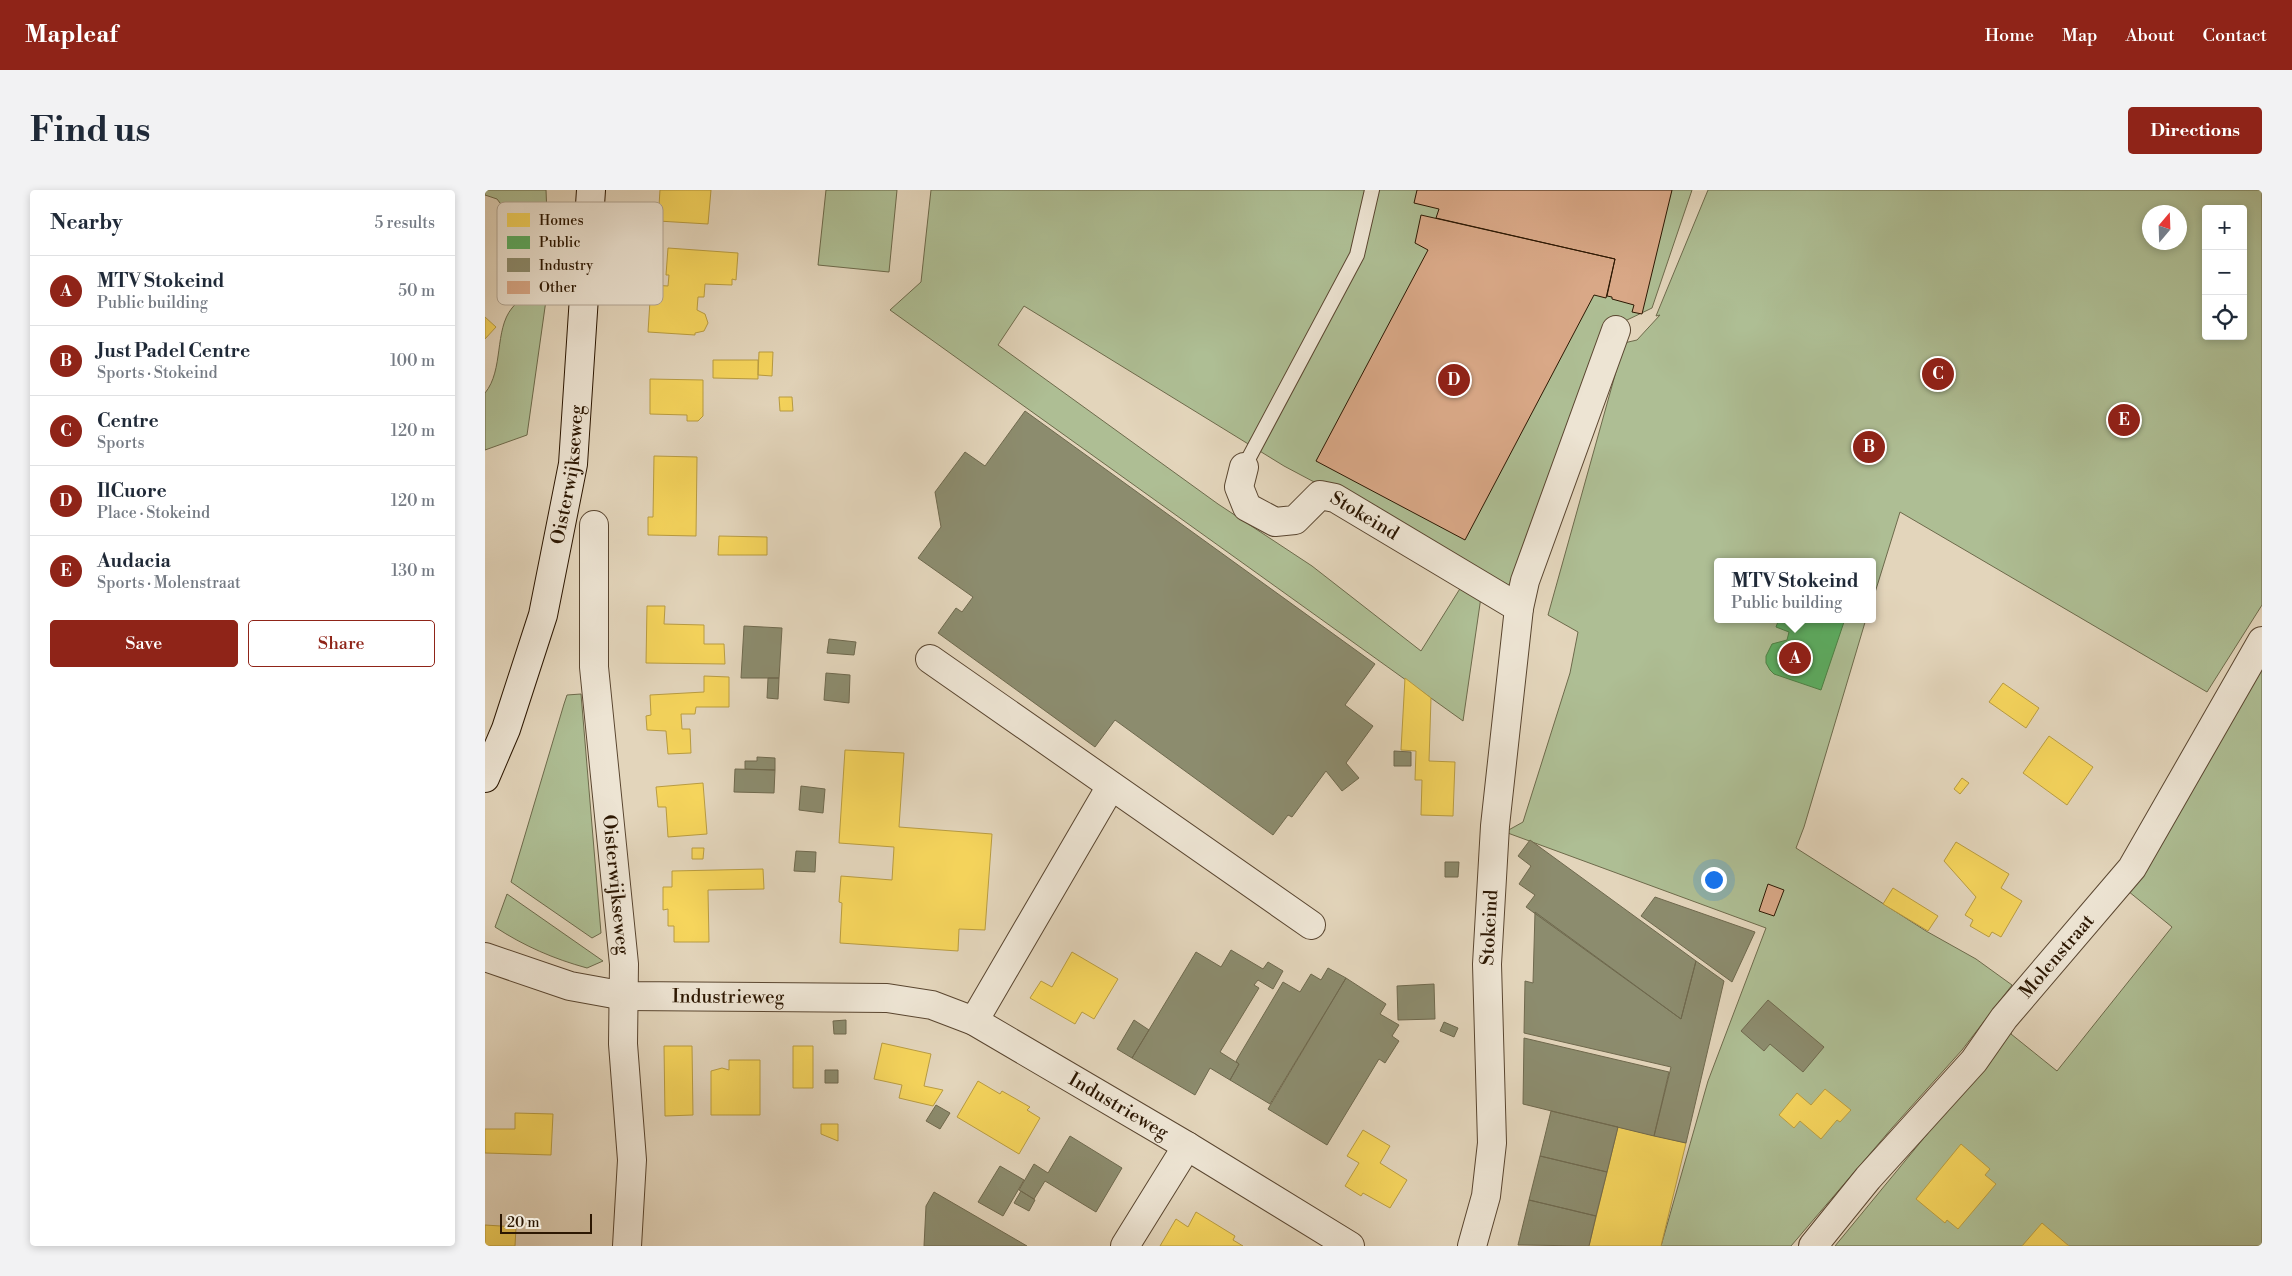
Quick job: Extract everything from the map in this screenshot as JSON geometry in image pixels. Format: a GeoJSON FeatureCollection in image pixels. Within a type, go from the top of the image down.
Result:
{"type":"FeatureCollection","features":[{"type":"Feature","properties":{"kind":"street","name":"Oisterwijkseweg"},"geometry":{"type":"LineString","coordinates":[[485,778],[506,730],[543,615],[573,464],[583,305]]}},
{"type":"Feature","properties":{"kind":"street","name":"Stokeind"},"geometry":{"type":"LineString","coordinates":[[1472,1246],[1485,1196],[1492,1143],[1487,964],[1495,826],[1519,608],[1525,581],[1616,330]]}},
{"type":"Feature","properties":{"kind":"street","name":"Stokeind"},"geometry":{"type":"LineString","coordinates":[[1244,467],[1239,487],[1247,507],[1275,522],[1295,520],[1320,495],[1335,498],[1519,608]]}},
{"type":"Feature","properties":{"kind":"street","name":"Oisterwijkseweg"},"geometry":{"type":"LineString","coordinates":[[594,525],[594,668],[615,868],[625,996],[623,1044],[632,1160],[627,1246]]}},
{"type":"Feature","properties":{"kind":"street","name":"Molenstraat"},"geometry":{"type":"LineString","coordinates":[[1813,1246],[1868,1178],[1974,1061],[2004,1018],[2133,868],[2262,640]]}},
{"type":"Feature","properties":{"kind":"street"},"geometry":{"type":"LineString","coordinates":[[930,659],[1311,925]]}},
{"type":"Feature","properties":{"kind":"street"},"geometry":{"type":"LineString","coordinates":[[974,1021],[1111,786]]}},
{"type":"Feature","properties":{"kind":"street","name":"Industrieweg"},"geometry":{"type":"LineString","coordinates":[[485,957],[570,986],[625,996],[887,998],[933,1005],[974,1021],[1187,1146],[1350,1246]]}},
{"type":"Feature","properties":{"kind":"street","name":"Industrieweg"},"geometry":{"type":"LineString","coordinates":[[1125,1246],[1187,1146]]}},
{"type":"Feature","properties":{"kind":"lane"},"geometry":{"type":"LineString","coordinates":[[1244,467],[1357,255],[1372,190]]}},
{"type":"Feature","properties":{"kind":"green space"},"geometry":{"type":"Polygon","coordinates":[[[485,190],[546,190],[546,202],[499,202],[497,199],[485,195],[485,190]]]}},
{"type":"Feature","properties":{"kind":"green space"},"geometry":{"type":"Polygon","coordinates":[[[826,190],[897,190],[889,272],[818,265],[826,190]]]}},
{"type":"Feature","properties":{"kind":"green space"},"geometry":{"type":"Polygon","coordinates":[[[931,190],[1692,190],[1652,308],[1602,332],[1512,587],[1284,466],[1024,306],[998,345],[1218,504],[1312,566],[1421,651],[1461,587],[1481,597],[1463,721],[890,310],[921,282],[931,190]]]}},
{"type":"Feature","properties":{"kind":"green space"},"geometry":{"type":"Polygon","coordinates":[[[1708,190],[2262,190],[2262,605],[2207,692],[1900,512],[1876,589],[1876,558],[1714,558],[1714,623],[1865,623],[1804,827],[1796,848],[1926,931],[1976,959],[2012,985],[1962,1050],[1791,1246],[1661,1246],[1708,1081],[1766,928],[1505,832],[1523,822],[1570,673],[1578,632],[1548,615],[1624,343],[1637,340],[1660,315],[1656,316],[1708,190]]]}},
{"type":"Feature","properties":{"kind":"green space"},"geometry":{"type":"Polygon","coordinates":[[[515,305],[545,305],[527,435],[485,450],[485,393],[495,373],[503,327],[506,317],[515,305]]]}},
{"type":"Feature","properties":{"kind":"green space"},"geometry":{"type":"Polygon","coordinates":[[[2262,665],[2262,1246],[1835,1246],[2012,1031],[2011,1034],[2057,1071],[2172,927],[2128,891],[2262,665]]]}},
{"type":"Feature","properties":{"kind":"green space"},"geometry":{"type":"Polygon","coordinates":[[[581,694],[601,933],[592,938],[511,882],[567,695],[581,694]]]}},
{"type":"Feature","properties":{"kind":"green space"},"geometry":{"type":"Polygon","coordinates":[[[507,894],[603,961],[587,968],[528,946],[495,927],[507,894]]]}},
{"type":"Feature","properties":{"kind":"building: Homes"},"geometry":{"type":"Polygon","coordinates":[[[660,190],[711,190],[708,224],[663,221],[663,202],[659,202],[660,190]]]}},
{"type":"Feature","properties":{"kind":"building: Homes"},"geometry":{"type":"Polygon","coordinates":[[[668,248],[738,253],[736,280],[732,279],[732,285],[705,284],[704,297],[698,297],[697,310],[705,314],[708,323],[704,331],[695,333],[695,335],[648,332],[650,305],[663,305],[663,286],[668,286],[669,275],[666,275],[668,248]]]}},
{"type":"Feature","properties":{"kind":"building: Homes"},"geometry":{"type":"Polygon","coordinates":[[[485,317],[496,327],[485,339],[485,317]]]}},
{"type":"Feature","properties":{"kind":"building: Homes"},"geometry":{"type":"Polygon","coordinates":[[[759,352],[773,352],[772,376],[758,375],[759,352]]]}},
{"type":"Feature","properties":{"kind":"building: Homes"},"geometry":{"type":"Polygon","coordinates":[[[713,360],[758,360],[758,379],[713,378],[713,360]]]}},
{"type":"Feature","properties":{"kind":"building: Homes"},"geometry":{"type":"Polygon","coordinates":[[[650,379],[703,380],[703,416],[698,421],[687,421],[687,415],[650,414],[650,379]]]}},
{"type":"Feature","properties":{"kind":"building: Homes"},"geometry":{"type":"Polygon","coordinates":[[[779,397],[792,397],[793,411],[780,411],[779,397]]]}},
{"type":"Feature","properties":{"kind":"building: Homes"},"geometry":{"type":"Polygon","coordinates":[[[654,456],[697,457],[696,536],[648,535],[648,517],[653,517],[654,456]]]}},
{"type":"Feature","properties":{"kind":"building: Homes"},"geometry":{"type":"Polygon","coordinates":[[[719,536],[767,537],[767,555],[718,555],[719,536]]]}},
{"type":"Feature","properties":{"kind":"building: Homes"},"geometry":{"type":"Polygon","coordinates":[[[647,606],[665,606],[664,624],[704,625],[704,644],[724,644],[725,664],[646,663],[647,606]]]}},
{"type":"Feature","properties":{"kind":"building: Homes"},"geometry":{"type":"Polygon","coordinates":[[[704,676],[729,677],[729,707],[696,707],[695,714],[681,714],[682,729],[690,729],[691,753],[668,754],[666,731],[647,730],[646,716],[651,715],[650,695],[704,692],[704,676]]]}},
{"type":"Feature","properties":{"kind":"building: Homes"},"geometry":{"type":"Polygon","coordinates":[[[1405,678],[1431,698],[1429,761],[1455,762],[1453,816],[1421,815],[1422,780],[1415,780],[1416,751],[1401,750],[1405,678]]]}},
{"type":"Feature","properties":{"kind":"building: Homes"},"geometry":{"type":"Polygon","coordinates":[[[2003,683],[2039,708],[2026,728],[1989,702],[2003,683]]]}},
{"type":"Feature","properties":{"kind":"building: Homes"},"geometry":{"type":"Polygon","coordinates":[[[2049,736],[2093,767],[2067,805],[2023,773],[2049,736]]]}},
{"type":"Feature","properties":{"kind":"building: Homes"},"geometry":{"type":"Polygon","coordinates":[[[845,750],[904,753],[899,827],[992,834],[985,930],[959,929],[958,951],[840,943],[842,903],[839,902],[841,876],[892,880],[894,847],[839,843],[845,750]]]}},
{"type":"Feature","properties":{"kind":"building: Homes"},"geometry":{"type":"Polygon","coordinates":[[[1962,778],[1969,783],[1960,794],[1954,789],[1962,778]]]}},
{"type":"Feature","properties":{"kind":"building: Homes"},"geometry":{"type":"Polygon","coordinates":[[[703,783],[707,834],[668,837],[666,807],[658,807],[656,787],[703,783]]]}},
{"type":"Feature","properties":{"kind":"building: Homes"},"geometry":{"type":"Polygon","coordinates":[[[1956,842],[2009,874],[2001,888],[2022,901],[2001,937],[1992,932],[1989,937],[1970,926],[1973,920],[1965,915],[1976,897],[1944,861],[1956,842]]]}},
{"type":"Feature","properties":{"kind":"building: Homes"},"geometry":{"type":"Polygon","coordinates":[[[692,848],[704,848],[703,859],[692,859],[692,848]]]}},
{"type":"Feature","properties":{"kind":"building: Homes"},"geometry":{"type":"Polygon","coordinates":[[[763,869],[764,889],[708,890],[709,942],[674,942],[674,926],[668,926],[668,909],[663,910],[663,887],[672,887],[672,871],[763,869]]]}},
{"type":"Feature","properties":{"kind":"building: Homes"},"geometry":{"type":"Polygon","coordinates":[[[1893,888],[1938,916],[1928,931],[1883,904],[1893,888]]]}},
{"type":"Feature","properties":{"kind":"building: Homes"},"geometry":{"type":"Polygon","coordinates":[[[1072,952],[1118,979],[1094,1019],[1082,1012],[1075,1024],[1030,998],[1041,981],[1052,987],[1072,952]]]}},
{"type":"Feature","properties":{"kind":"building: Homes"},"geometry":{"type":"Polygon","coordinates":[[[882,1043],[931,1054],[924,1086],[943,1090],[933,1106],[899,1098],[902,1085],[874,1079],[882,1043]]]}},
{"type":"Feature","properties":{"kind":"building: Homes"},"geometry":{"type":"Polygon","coordinates":[[[664,1046],[692,1046],[693,1115],[665,1116],[664,1046]]]}},
{"type":"Feature","properties":{"kind":"building: Homes"},"geometry":{"type":"Polygon","coordinates":[[[793,1046],[813,1046],[813,1088],[793,1088],[793,1046]]]}},
{"type":"Feature","properties":{"kind":"building: Homes"},"geometry":{"type":"Polygon","coordinates":[[[729,1060],[760,1060],[760,1115],[711,1115],[711,1071],[722,1068],[729,1070],[729,1060]]]}},
{"type":"Feature","properties":{"kind":"building: Homes"},"geometry":{"type":"Polygon","coordinates":[[[978,1081],[1000,1094],[1002,1091],[1030,1107],[1027,1110],[1040,1118],[1019,1154],[957,1117],[978,1081]]]}},
{"type":"Feature","properties":{"kind":"building: Homes"},"geometry":{"type":"Polygon","coordinates":[[[1825,1089],[1851,1110],[1840,1122],[1837,1120],[1821,1139],[1800,1121],[1794,1128],[1779,1115],[1797,1093],[1811,1105],[1825,1089]]]}},
{"type":"Feature","properties":{"kind":"building: Homes"},"geometry":{"type":"Polygon","coordinates":[[[515,1113],[553,1114],[551,1155],[485,1153],[485,1129],[515,1129],[515,1113]]]}},
{"type":"Feature","properties":{"kind":"building: Homes"},"geometry":{"type":"Polygon","coordinates":[[[821,1124],[838,1124],[838,1141],[821,1134],[821,1124]]]}},
{"type":"Feature","properties":{"kind":"building: Homes"},"geometry":{"type":"Polygon","coordinates":[[[1618,1127],[1686,1143],[1661,1246],[1589,1246],[1618,1127]]]}},
{"type":"Feature","properties":{"kind":"building: Homes"},"geometry":{"type":"Polygon","coordinates":[[[1363,1130],[1390,1146],[1380,1163],[1407,1180],[1390,1208],[1363,1193],[1361,1196],[1345,1186],[1359,1163],[1347,1156],[1363,1130]]]}},
{"type":"Feature","properties":{"kind":"building: Homes"},"geometry":{"type":"Polygon","coordinates":[[[1961,1144],[1990,1169],[1985,1175],[1996,1184],[1958,1229],[1947,1220],[1945,1223],[1916,1199],[1961,1144]]]}},
{"type":"Feature","properties":{"kind":"building: Homes"},"geometry":{"type":"Polygon","coordinates":[[[1196,1212],[1235,1236],[1233,1240],[1243,1246],[1160,1246],[1176,1219],[1188,1227],[1196,1212]]]}},
{"type":"Feature","properties":{"kind":"building: Homes"},"geometry":{"type":"Polygon","coordinates":[[[2042,1223],[2069,1246],[2022,1246],[2042,1223]]]}},
{"type":"Feature","properties":{"kind":"building: Homes"},"geometry":{"type":"Polygon","coordinates":[[[485,1225],[516,1227],[515,1246],[485,1246],[485,1225]]]}},
{"type":"Feature","properties":{"kind":"building: Public"},"geometry":{"type":"Polygon","coordinates":[[[1778,623],[1844,623],[1821,690],[1774,674],[1770,670],[1766,663],[1766,656],[1772,644],[1787,640],[1789,632],[1776,627],[1778,623]]]}},
{"type":"Feature","properties":{"kind":"building: Industry"},"geometry":{"type":"Polygon","coordinates":[[[1025,411],[1375,664],[1345,705],[1373,726],[1346,763],[1359,778],[1342,791],[1326,771],[1292,817],[1288,815],[1273,835],[1115,720],[1095,747],[938,633],[956,608],[962,612],[973,597],[918,558],[941,527],[935,492],[965,452],[985,466],[1025,411]]]}},
{"type":"Feature","properties":{"kind":"building: Industry"},"geometry":{"type":"Polygon","coordinates":[[[744,626],[782,628],[779,678],[741,678],[744,626]]]}},
{"type":"Feature","properties":{"kind":"building: Industry"},"geometry":{"type":"Polygon","coordinates":[[[829,639],[856,642],[854,655],[827,653],[829,639]]]}},
{"type":"Feature","properties":{"kind":"building: Industry"},"geometry":{"type":"Polygon","coordinates":[[[826,673],[850,675],[849,703],[824,700],[826,673]]]}},
{"type":"Feature","properties":{"kind":"building: Industry"},"geometry":{"type":"Polygon","coordinates":[[[768,678],[779,678],[778,699],[767,698],[768,678]]]}},
{"type":"Feature","properties":{"kind":"building: Industry"},"geometry":{"type":"Polygon","coordinates":[[[1394,751],[1411,752],[1411,766],[1394,766],[1394,751]]]}},
{"type":"Feature","properties":{"kind":"building: Industry"},"geometry":{"type":"Polygon","coordinates":[[[757,757],[775,758],[775,770],[745,769],[745,761],[757,761],[757,757]]]}},
{"type":"Feature","properties":{"kind":"building: Industry"},"geometry":{"type":"Polygon","coordinates":[[[735,769],[775,770],[774,793],[734,792],[735,769]]]}},
{"type":"Feature","properties":{"kind":"building: Industry"},"geometry":{"type":"Polygon","coordinates":[[[801,786],[825,789],[823,813],[799,810],[801,786]]]}},
{"type":"Feature","properties":{"kind":"building: Industry"},"geometry":{"type":"Polygon","coordinates":[[[1530,840],[1696,961],[1681,1019],[1526,907],[1535,895],[1519,884],[1531,866],[1518,856],[1530,840]]]}},
{"type":"Feature","properties":{"kind":"building: Industry"},"geometry":{"type":"Polygon","coordinates":[[[796,851],[816,852],[815,872],[794,871],[796,851]]]}},
{"type":"Feature","properties":{"kind":"building: Industry"},"geometry":{"type":"Polygon","coordinates":[[[1445,862],[1459,862],[1458,877],[1445,877],[1445,862]]]}},
{"type":"Feature","properties":{"kind":"building: Industry"},"geometry":{"type":"Polygon","coordinates":[[[1655,897],[1755,932],[1732,982],[1641,916],[1655,897]]]}},
{"type":"Feature","properties":{"kind":"building: Industry"},"geometry":{"type":"Polygon","coordinates":[[[1535,912],[1681,1019],[1696,961],[1724,981],[1686,1143],[1654,1136],[1671,1067],[1524,1033],[1525,981],[1533,983],[1535,912]]]}},
{"type":"Feature","properties":{"kind":"building: Industry"},"geometry":{"type":"Polygon","coordinates":[[[1231,950],[1263,969],[1268,962],[1283,971],[1273,989],[1258,980],[1254,985],[1259,988],[1220,1052],[1239,1064],[1230,1080],[1210,1068],[1195,1095],[1132,1058],[1196,952],[1221,967],[1231,950]]]}},
{"type":"Feature","properties":{"kind":"building: Industry"},"geometry":{"type":"Polygon","coordinates":[[[1328,968],[1346,978],[1270,1104],[1230,1080],[1239,1064],[1236,1061],[1283,982],[1300,992],[1311,974],[1321,980],[1328,968]]]}},
{"type":"Feature","properties":{"kind":"building: Industry"},"geometry":{"type":"Polygon","coordinates":[[[1346,978],[1386,1004],[1380,1014],[1399,1025],[1392,1036],[1399,1041],[1385,1063],[1379,1059],[1327,1145],[1268,1109],[1346,978]]]}},
{"type":"Feature","properties":{"kind":"building: Industry"},"geometry":{"type":"Polygon","coordinates":[[[1434,984],[1435,1019],[1398,1020],[1397,986],[1434,984]]]}},
{"type":"Feature","properties":{"kind":"building: Industry"},"geometry":{"type":"Polygon","coordinates":[[[1768,1000],[1824,1047],[1803,1072],[1770,1044],[1764,1051],[1741,1031],[1768,1000]]]}},
{"type":"Feature","properties":{"kind":"building: Industry"},"geometry":{"type":"Polygon","coordinates":[[[846,1020],[846,1034],[834,1034],[833,1021],[846,1020]]]}},
{"type":"Feature","properties":{"kind":"building: Industry"},"geometry":{"type":"Polygon","coordinates":[[[1134,1020],[1149,1030],[1132,1058],[1117,1049],[1134,1020]]]}},
{"type":"Feature","properties":{"kind":"building: Industry"},"geometry":{"type":"Polygon","coordinates":[[[1444,1022],[1458,1028],[1454,1037],[1440,1031],[1444,1022]]]}},
{"type":"Feature","properties":{"kind":"building: Industry"},"geometry":{"type":"Polygon","coordinates":[[[1524,1038],[1669,1072],[1654,1136],[1523,1104],[1524,1038]]]}},
{"type":"Feature","properties":{"kind":"building: Industry"},"geometry":{"type":"Polygon","coordinates":[[[825,1070],[838,1070],[838,1083],[825,1083],[825,1070]]]}},
{"type":"Feature","properties":{"kind":"building: Industry"},"geometry":{"type":"Polygon","coordinates":[[[936,1105],[950,1113],[940,1129],[926,1121],[936,1105]]]}},
{"type":"Feature","properties":{"kind":"building: Industry"},"geometry":{"type":"Polygon","coordinates":[[[1551,1111],[1618,1127],[1607,1172],[1540,1156],[1551,1111]]]}},
{"type":"Feature","properties":{"kind":"building: Industry"},"geometry":{"type":"Polygon","coordinates":[[[1070,1136],[1122,1168],[1096,1212],[1045,1181],[1034,1199],[1019,1190],[1034,1164],[1048,1173],[1070,1136]]]}},
{"type":"Feature","properties":{"kind":"building: Industry"},"geometry":{"type":"Polygon","coordinates":[[[1540,1156],[1607,1172],[1596,1216],[1529,1200],[1540,1156]]]}},
{"type":"Feature","properties":{"kind":"building: Industry"},"geometry":{"type":"Polygon","coordinates":[[[1000,1166],[1024,1180],[1003,1216],[978,1202],[1000,1166]]]}},
{"type":"Feature","properties":{"kind":"building: Industry"},"geometry":{"type":"Polygon","coordinates":[[[1021,1191],[1035,1200],[1029,1211],[1014,1203],[1021,1191]]]}},
{"type":"Feature","properties":{"kind":"building: Industry"},"geometry":{"type":"Polygon","coordinates":[[[934,1192],[1027,1246],[924,1246],[926,1206],[934,1192]]]}},
{"type":"Feature","properties":{"kind":"building: Industry"},"geometry":{"type":"Polygon","coordinates":[[[1529,1200],[1596,1216],[1589,1246],[1518,1245],[1529,1200]]]}},
{"type":"Feature","properties":{"kind":"building: Other"},"geometry":{"type":"Polygon","coordinates":[[[1417,190],[1672,190],[1642,314],[1632,312],[1634,305],[1607,296],[1615,259],[1436,218],[1439,209],[1414,203],[1417,190]]]}},
{"type":"Feature","properties":{"kind":"building: Other"},"geometry":{"type":"Polygon","coordinates":[[[1421,215],[1615,259],[1606,298],[1594,295],[1465,540],[1316,461],[1428,250],[1415,243],[1421,215]]]}},
{"type":"Feature","properties":{"kind":"building: Other"},"geometry":{"type":"Polygon","coordinates":[[[1768,884],[1784,890],[1774,916],[1759,911],[1768,884]]]}},
{"type":"Feature","properties":{"kind":"place","name":"Centre"},"geometry":{"type":"Point","coordinates":[1938,374]}},
{"type":"Feature","properties":{"kind":"place","name":"IlCuore"},"geometry":{"type":"Point","coordinates":[1454,380]}},
{"type":"Feature","properties":{"kind":"place","name":"Audacia"},"geometry":{"type":"Point","coordinates":[2124,420]}},
{"type":"Feature","properties":{"kind":"place","name":"Just Padel Centre"},"geometry":{"type":"Point","coordinates":[1869,447]}},
{"type":"Feature","properties":{"kind":"place","name":"MTV Stokeind"},"geometry":{"type":"Point","coordinates":[1795,658]}}]}
